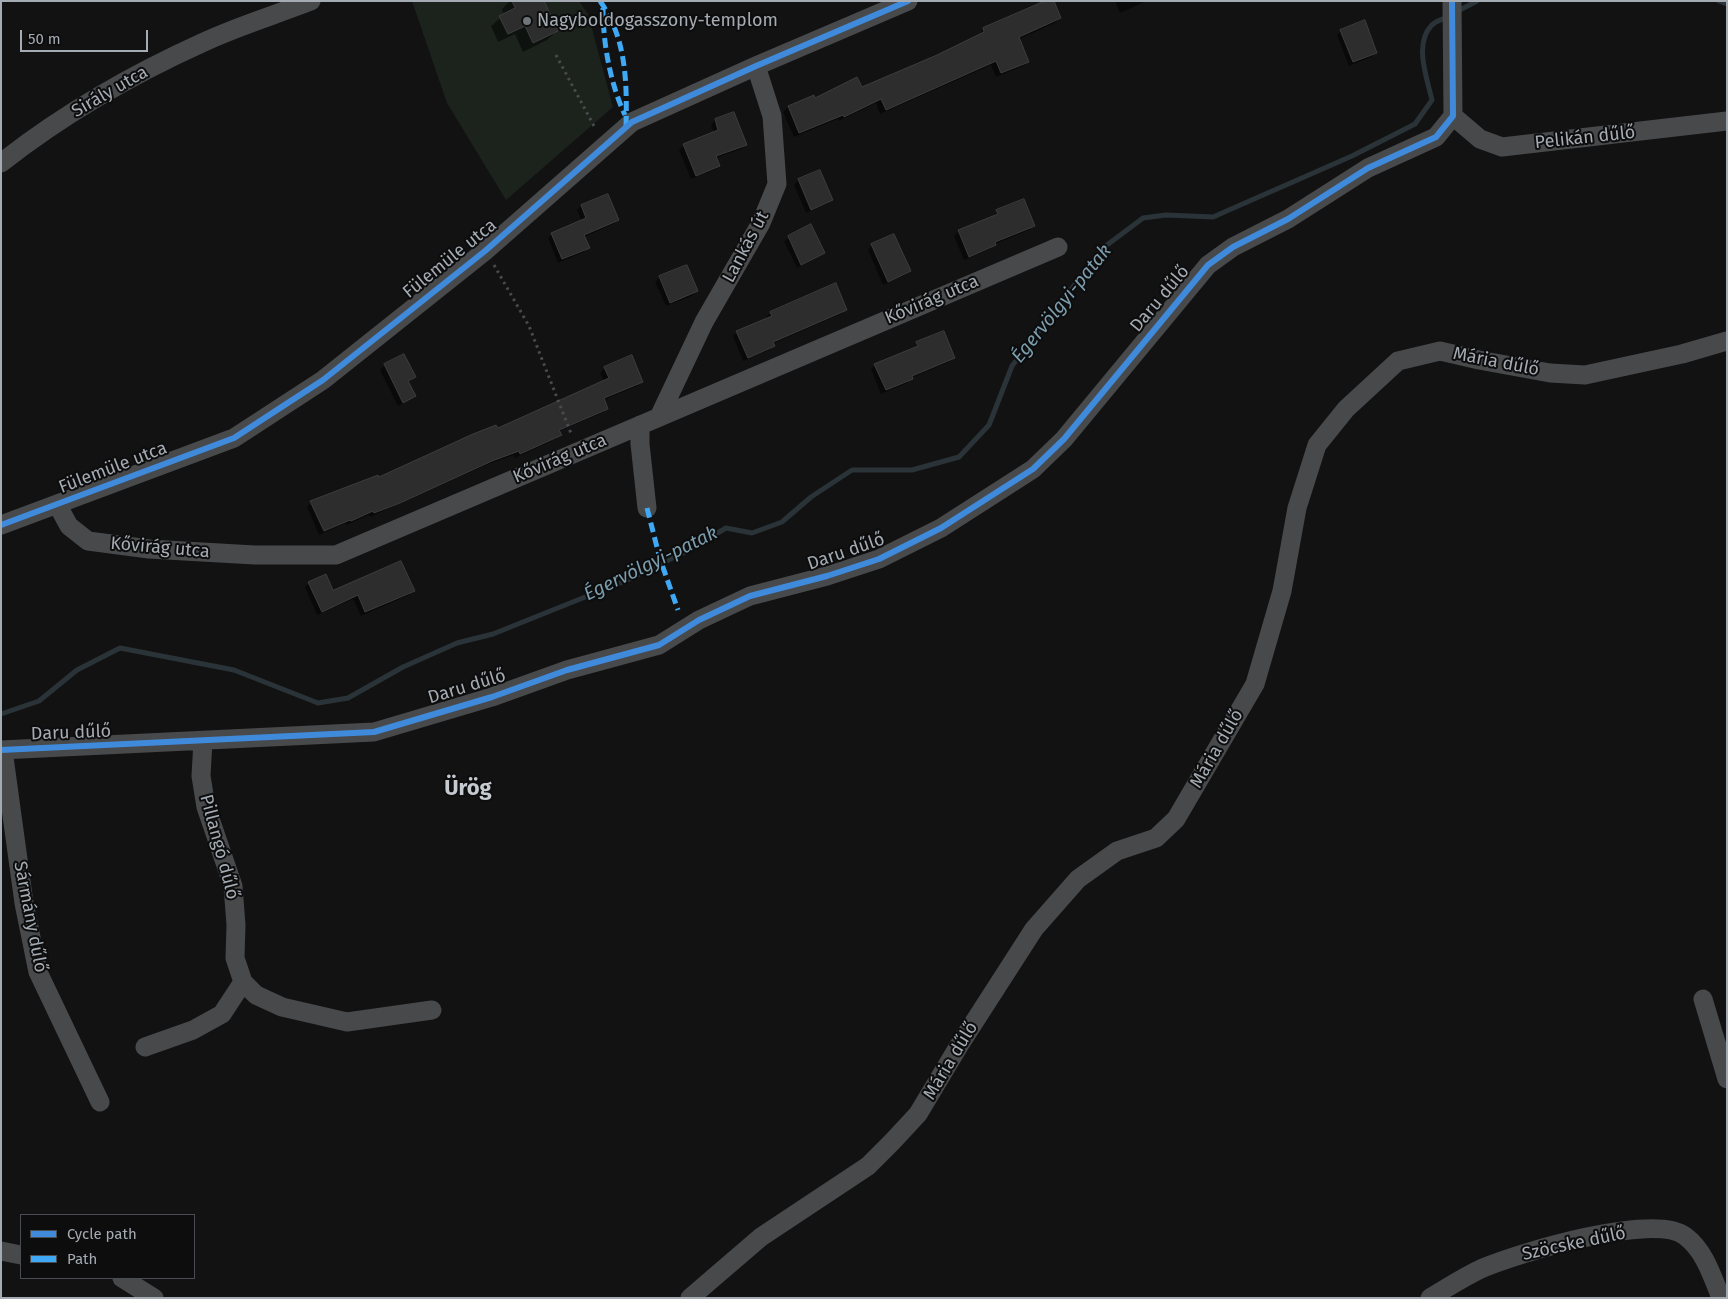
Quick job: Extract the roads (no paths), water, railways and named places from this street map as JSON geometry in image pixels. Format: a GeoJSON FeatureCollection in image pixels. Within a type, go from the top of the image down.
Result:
{"type":"FeatureCollection","features":[{"type":"Feature","properties":{"kind":"street","name":"Sirály utca"},"geometry":{"type":"LineString","coordinates":[[1,163],[37,134],[147,70],[205,41],[310,1]]}},
{"type":"Feature","properties":{"kind":"street","name":"Fülemüle utca"},"geometry":{"type":"LineString","coordinates":[[1,525],[234,438],[323,380],[486,251],[632,122],[756,66],[877,7],[908,1]]}},
{"type":"Feature","properties":{"kind":"street"},"geometry":{"type":"LineString","coordinates":[[1452,3],[1453,116]]}},
{"type":"Feature","properties":{"kind":"street","name":"Lankás út"},"geometry":{"type":"LineString","coordinates":[[659,417],[704,322],[761,224],[777,184],[772,116],[756,66]]}},
{"type":"Feature","properties":{"kind":"street","name":"Pelikán dűlő"},"geometry":{"type":"LineString","coordinates":[[1453,116],[1480,139],[1502,147],[1727,122]]}},
{"type":"Feature","properties":{"kind":"street","name":"Daru dűlő"},"geometry":{"type":"LineString","coordinates":[[2,750],[374,732],[492,697],[567,670],[659,645],[699,620],[750,596],[826,576],[878,559],[941,528],[1033,469],[1064,439],[1208,265],[1233,247],[1288,219],[1368,168],[1436,137],[1453,116]]}},
{"type":"Feature","properties":{"kind":"street","name":"Kővirág utca"},"geometry":{"type":"LineString","coordinates":[[57,504],[69,526],[88,541],[149,549],[255,555],[336,555],[1058,247]]}},
{"type":"Feature","properties":{"kind":"street","name":"Mária dűlő"},"geometry":{"type":"LineString","coordinates":[[690,1298],[761,1236],[868,1166],[918,1114],[960,1044],[1034,929],[1071,886],[1117,851],[1156,838],[1176,819],[1255,684],[1282,591],[1297,508],[1317,445],[1346,409],[1398,361],[1440,351],[1550,373],[1585,374],[1682,354],[1727,341]]}},
{"type":"Feature","properties":{"kind":"street"},"geometry":{"type":"LineString","coordinates":[[640,425],[640,444],[647,508]]}},
{"type":"Feature","properties":{"kind":"street","name":"Pillangó dűlő"},"geometry":{"type":"LineString","coordinates":[[203,741],[201,776],[206,807],[233,886],[236,924],[235,958],[243,982]]}},
{"type":"Feature","properties":{"kind":"street","name":"Sármány dűlő"},"geometry":{"type":"LineString","coordinates":[[2,750],[24,903],[38,972],[100,1102]]}},
{"type":"Feature","properties":{"kind":"street"},"geometry":{"type":"LineString","coordinates":[[145,1047],[193,1030],[222,1014],[243,982],[256,995],[282,1007],[347,1022],[432,1010]]}},
{"type":"Feature","properties":{"kind":"street"},"geometry":{"type":"LineString","coordinates":[[1703,999],[1727,1080]]}},
{"type":"Feature","properties":{"kind":"street","name":"Szöcske dűlő"},"geometry":{"type":"LineString","coordinates":[[1430,1298],[1482,1268],[1537,1249],[1616,1231],[1662,1229],[1684,1235],[1705,1260],[1721,1298]]}},
{"type":"Feature","properties":{"kind":"street"},"geometry":{"type":"LineString","coordinates":[[1,1251],[20,1256]]}},
{"type":"Feature","properties":{"kind":"street"},"geometry":{"type":"LineString","coordinates":[[124,1279],[154,1298]]}},
{"type":"Feature","properties":{"kind":"waterway","name":"Égervölgyi-patak"},"geometry":{"type":"LineString","coordinates":[[1456,12],[1477,1]]}},
{"type":"Feature","properties":{"kind":"waterway","name":"Égervölgyi-patak"},"geometry":{"type":"LineString","coordinates":[[1719,1],[1727,4]]}},
{"type":"Feature","properties":{"kind":"waterway","name":"Égervölgyi-patak"},"geometry":{"type":"LineString","coordinates":[[1,714],[39,701],[77,670],[120,648],[234,670],[318,703],[348,698],[403,667],[457,643],[493,634],[625,581],[687,551],[726,528],[752,533],[782,522],[811,497],[852,470],[912,470],[959,457],[989,425],[1012,366],[1103,248],[1143,218],[1166,215],[1213,217],[1352,156],[1415,124],[1432,100],[1423,62],[1423,42],[1431,26],[1449,16]]}},
{"type":"Feature","properties":{"kind":"place","name":"Nagyboldogasszony-templom"},"geometry":{"type":"Point","coordinates":[527,21]}},
{"type":"Feature","properties":{"kind":"district","name":"Ürög"},"geometry":{"type":"Point","coordinates":[468,789]}}]}
